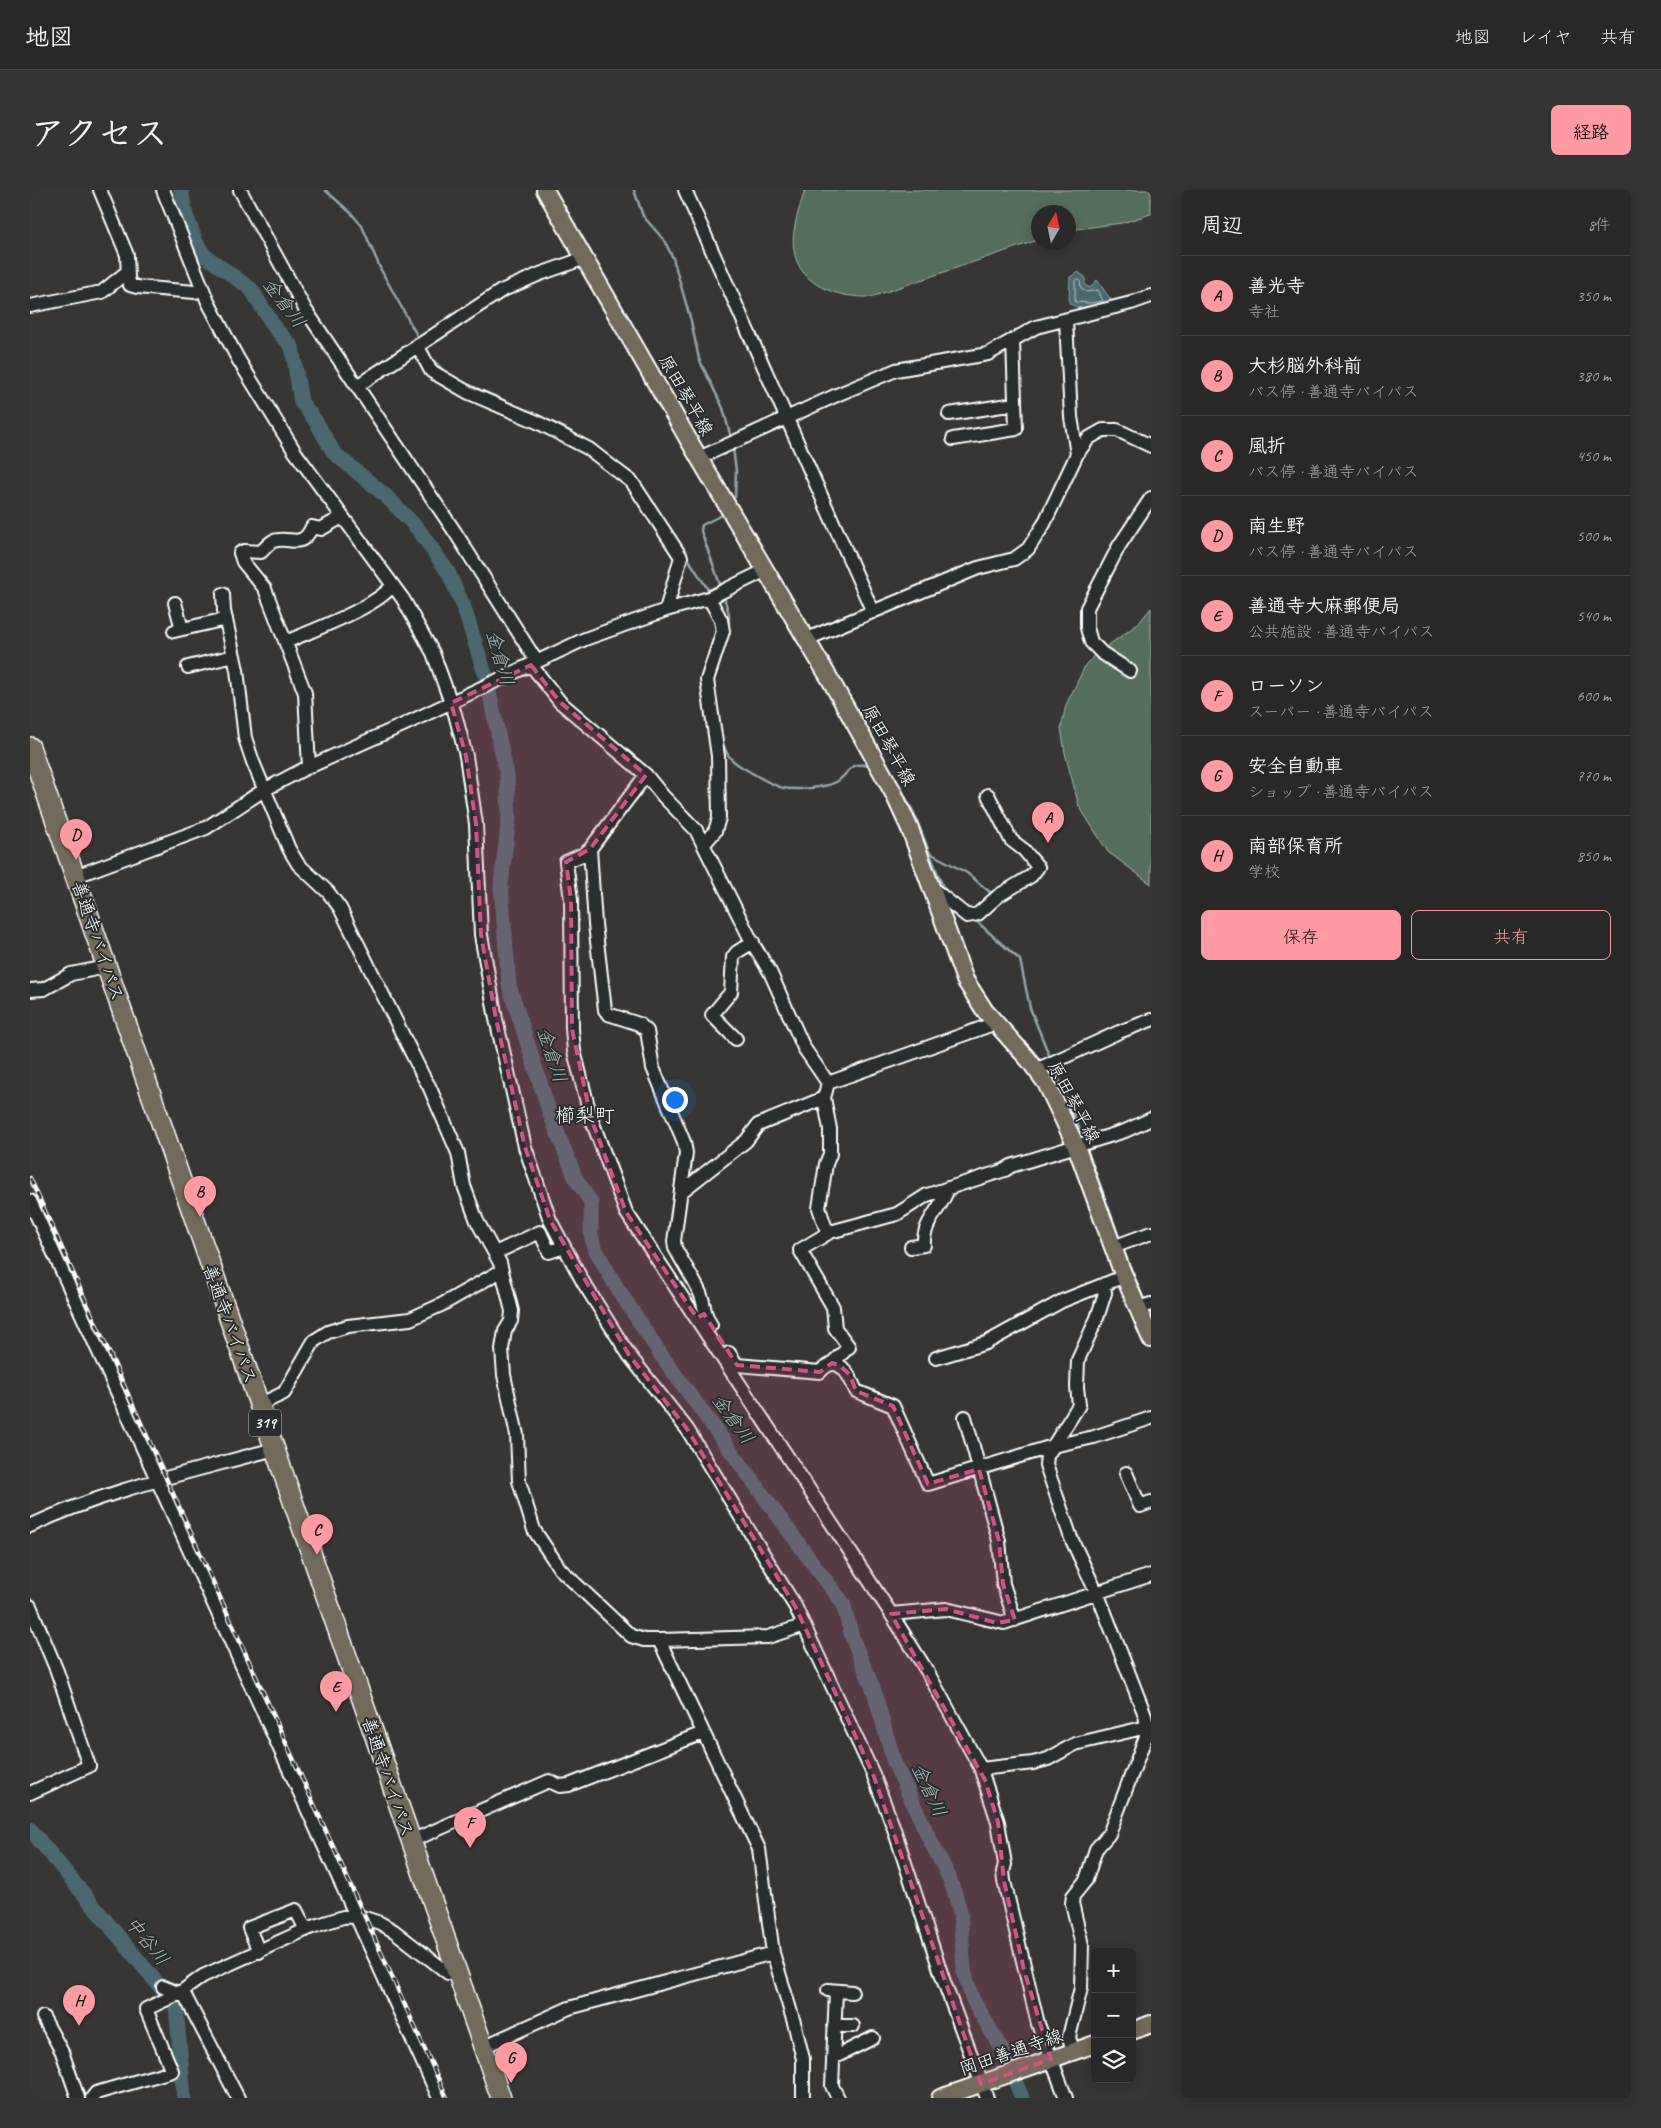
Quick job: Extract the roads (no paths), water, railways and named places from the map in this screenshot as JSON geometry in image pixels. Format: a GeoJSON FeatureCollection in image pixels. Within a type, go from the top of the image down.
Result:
{"type":"FeatureCollection","features":[{"type":"Feature","properties":{"kind":"highway","name":"善通寺バイパス"},"geometry":{"type":"LineString","coordinates":[[30,747],[501,2098]]}},
{"type":"Feature","properties":{"kind":"main road","name":"原田琴平線"},"geometry":{"type":"LineString","coordinates":[[545,190],[699,458],[807,640],[893,792],[932,889],[965,980],[985,1011],[996,1023],[1047,1065],[1046,1083],[1082,1144],[1119,1245],[1125,1276],[1145,1306],[1151,1339]]}},
{"type":"Feature","properties":{"kind":"main road"},"geometry":{"type":"LineString","coordinates":[[1136,2029],[1151,2024]]}},
{"type":"Feature","properties":{"kind":"main road","name":"岡田善通寺線"},"geometry":{"type":"LineString","coordinates":[[940,2098],[984,2091],[1048,2060],[1091,2045]]}},
{"type":"Feature","properties":{"kind":"street"},"geometry":{"type":"LineString","coordinates":[[100,190],[125,248],[130,284],[137,287],[195,292],[203,290]]}},
{"type":"Feature","properties":{"kind":"street"},"geometry":{"type":"LineString","coordinates":[[163,190],[203,290],[238,359],[295,452],[393,585],[414,617],[433,653],[451,703],[466,756],[476,824],[481,935],[496,1019],[525,1147],[550,1220],[629,1356],[687,1429],[795,1606],[873,1774],[893,1826],[984,2091]]}},
{"type":"Feature","properties":{"kind":"street"},"geometry":{"type":"LineString","coordinates":[[240,190],[305,309],[455,532],[534,664],[560,702],[646,775],[663,796],[696,830],[704,844],[752,942],[770,972],[804,1048],[828,1082],[824,1098],[829,1121],[830,1154],[826,1164],[819,1208],[830,1232]]}},
{"type":"Feature","properties":{"kind":"street"},"geometry":{"type":"LineString","coordinates":[[685,190],[788,417],[873,612]]}},
{"type":"Feature","properties":{"kind":"street"},"geometry":{"type":"LineString","coordinates":[[357,386],[501,291],[540,274],[585,258]]}},
{"type":"Feature","properties":{"kind":"street"},"geometry":{"type":"LineString","coordinates":[[30,306],[102,292],[127,272]]}},
{"type":"Feature","properties":{"kind":"street"},"geometry":{"type":"LineString","coordinates":[[699,458],[896,370],[988,354],[1036,327],[1131,304],[1151,296]]}},
{"type":"Feature","properties":{"kind":"street"},"geometry":{"type":"LineString","coordinates":[[1066,321],[1071,417],[1077,454]]}},
{"type":"Feature","properties":{"kind":"street"},"geometry":{"type":"LineString","coordinates":[[953,439],[1016,429],[1013,340]]}},
{"type":"Feature","properties":{"kind":"street"},"geometry":{"type":"LineString","coordinates":[[420,344],[431,371],[469,393],[537,422],[589,449],[632,482],[680,557],[666,610]]}},
{"type":"Feature","properties":{"kind":"street"},"geometry":{"type":"LineString","coordinates":[[949,414],[1015,404]]}},
{"type":"Feature","properties":{"kind":"street"},"geometry":{"type":"LineString","coordinates":[[807,640],[978,568],[1014,559],[1028,548],[1044,524],[1077,454],[1089,438],[1103,430],[1117,430],[1151,446]]}},
{"type":"Feature","properties":{"kind":"street"},"geometry":{"type":"LineString","coordinates":[[1130,671],[1102,653],[1091,642],[1087,628],[1087,608],[1119,546],[1151,498]]}},
{"type":"Feature","properties":{"kind":"street"},"geometry":{"type":"LineString","coordinates":[[309,767],[305,693],[265,589],[243,562],[240,553],[244,551],[261,552],[276,540],[297,542],[305,537],[312,527],[321,529],[342,517]]}},
{"type":"Feature","properties":{"kind":"street"},"geometry":{"type":"LineString","coordinates":[[76,876],[206,828],[264,790],[309,767],[510,676],[585,639],[666,610],[716,595],[766,570]]}},
{"type":"Feature","properties":{"kind":"street"},"geometry":{"type":"LineString","coordinates":[[286,642],[372,603],[386,594],[393,585]]}},
{"type":"Feature","properties":{"kind":"street"},"geometry":{"type":"LineString","coordinates":[[223,594],[234,656],[245,738],[264,790],[289,849],[298,864],[328,892],[340,908],[429,1086],[455,1144],[464,1186],[477,1221],[495,1253],[501,1271],[512,1311],[511,1321],[505,1331],[502,1349],[504,1375],[517,1435],[519,1481],[534,1530],[560,1569],[622,1629],[638,1638],[659,1640],[768,1637],[802,1626]]}},
{"type":"Feature","properties":{"kind":"street"},"geometry":{"type":"LineString","coordinates":[[704,844],[715,832],[718,818],[718,756],[706,680],[723,631],[716,595]]}},
{"type":"Feature","properties":{"kind":"street"},"geometry":{"type":"LineString","coordinates":[[175,602],[178,630],[226,618]]}},
{"type":"Feature","properties":{"kind":"street"},"geometry":{"type":"LineString","coordinates":[[188,667],[234,656]]}},
{"type":"Feature","properties":{"kind":"street"},"geometry":{"type":"LineString","coordinates":[[646,775],[590,849],[584,854],[566,862],[571,900],[572,1028],[584,1095],[607,1166],[626,1212],[737,1365],[820,1372],[849,1346],[835,1328],[833,1307],[800,1250],[830,1232],[897,1214],[927,1195],[1005,1170],[1011,1166],[1125,1131],[1151,1119]]}},
{"type":"Feature","properties":{"kind":"street"},"geometry":{"type":"LineString","coordinates":[[932,889],[973,915],[998,896],[1031,876],[1038,867],[1024,850],[1011,840],[988,795]]}},
{"type":"Feature","properties":{"kind":"street"},"geometry":{"type":"LineString","coordinates":[[590,849],[595,924],[605,1010],[608,1014],[639,1024],[648,1030],[653,1068],[684,1142],[686,1153],[674,1241],[675,1248],[704,1302],[701,1316],[927,1671],[981,1769],[998,1822],[1005,1864],[1003,1872],[1004,1881],[1024,1970],[1048,2060],[1066,2098]]}},
{"type":"Feature","properties":{"kind":"street"},"geometry":{"type":"LineString","coordinates":[[736,1039],[712,1015],[731,992],[733,957],[752,942]]}},
{"type":"Feature","properties":{"kind":"street"},"geometry":{"type":"LineString","coordinates":[[30,990],[44,989],[71,974],[106,967]]}},
{"type":"Feature","properties":{"kind":"street"},"geometry":{"type":"LineString","coordinates":[[1047,1065],[1151,1020]]}},
{"type":"Feature","properties":{"kind":"street"},"geometry":{"type":"LineString","coordinates":[[828,1082],[996,1023]]}},
{"type":"Feature","properties":{"kind":"street"},"geometry":{"type":"LineString","coordinates":[[681,1192],[746,1141],[758,1125],[824,1098]]}},
{"type":"Feature","properties":{"kind":"street"},"geometry":{"type":"LineString","coordinates":[[911,1247],[924,1245],[925,1230],[929,1220],[945,1198],[948,1188]]}},
{"type":"Feature","properties":{"kind":"street"},"geometry":{"type":"LineString","coordinates":[[30,1201],[439,2098]]}},
{"type":"Feature","properties":{"kind":"street"},"geometry":{"type":"LineString","coordinates":[[495,1253],[540,1232],[549,1252],[564,1247]]}},
{"type":"Feature","properties":{"kind":"street"},"geometry":{"type":"LineString","coordinates":[[1119,1245],[1151,1233]]}},
{"type":"Feature","properties":{"kind":"street"},"geometry":{"type":"LineString","coordinates":[[259,1405],[284,1393],[314,1341],[328,1332],[348,1326],[410,1319],[441,1305],[501,1271]]}},
{"type":"Feature","properties":{"kind":"street"},"geometry":{"type":"LineString","coordinates":[[936,1358],[986,1343],[1062,1301],[1125,1276]]}},
{"type":"Feature","properties":{"kind":"street"},"geometry":{"type":"LineString","coordinates":[[1073,2051],[1069,2037],[1081,1988],[1082,1945],[1072,1904],[1072,1896],[1086,1880],[1096,1849],[1109,1834],[1149,1727],[1097,1593],[1071,1538],[1046,1465],[1047,1456],[1079,1404],[1078,1360],[1105,1293],[1104,1284]]}},
{"type":"Feature","properties":{"kind":"street"},"geometry":{"type":"LineString","coordinates":[[832,1363],[839,1365],[850,1375],[856,1391],[893,1406],[928,1484],[1053,1446],[1094,1437],[1151,1418]]}},
{"type":"Feature","properties":{"kind":"street"},"geometry":{"type":"LineString","coordinates":[[965,1416],[999,1541],[1003,1584],[1015,1620]]}},
{"type":"Feature","properties":{"kind":"street"},"geometry":{"type":"LineString","coordinates":[[30,1526],[106,1495],[274,1449]]}},
{"type":"Feature","properties":{"kind":"street"},"geometry":{"type":"LineString","coordinates":[[1126,1473],[1140,1506],[1151,1502]]}},
{"type":"Feature","properties":{"kind":"street"},"geometry":{"type":"LineString","coordinates":[[891,1614],[946,1610],[966,1613],[997,1622],[1015,1620],[1151,1575]]}},
{"type":"Feature","properties":{"kind":"street"},"geometry":{"type":"LineString","coordinates":[[30,1606],[57,1671],[89,1766],[30,1793]]}},
{"type":"Feature","properties":{"kind":"street"},"geometry":{"type":"LineString","coordinates":[[659,1640],[759,1849],[773,1953],[796,2026],[802,2059],[803,2098]]}},
{"type":"Feature","properties":{"kind":"street"},"geometry":{"type":"LineString","coordinates":[[981,1769],[1033,1763],[1048,1759],[1076,1744],[1149,1727]]}},
{"type":"Feature","properties":{"kind":"street"},"geometry":{"type":"LineString","coordinates":[[411,1841],[549,1781],[560,1786],[569,1786],[703,1733]]}},
{"type":"Feature","properties":{"kind":"street"},"geometry":{"type":"LineString","coordinates":[[259,1952],[249,1928],[296,1910],[306,1930]]}},
{"type":"Feature","properties":{"kind":"street"},"geometry":{"type":"LineString","coordinates":[[92,2098],[96,2093],[172,2071],[146,2009],[178,1994],[203,1976],[328,1921],[355,1916],[380,1923],[394,1931],[448,1973],[458,1975]]}},
{"type":"Feature","properties":{"kind":"street"},"geometry":{"type":"LineString","coordinates":[[483,2047],[569,2008],[773,1953]]}},
{"type":"Feature","properties":{"kind":"street"},"geometry":{"type":"LineString","coordinates":[[162,1987],[185,1996],[238,2098]]}},
{"type":"Feature","properties":{"kind":"street"},"geometry":{"type":"LineString","coordinates":[[838,2098],[832,2086],[834,2026],[832,1990],[852,1992]]}},
{"type":"Feature","properties":{"kind":"street"},"geometry":{"type":"LineString","coordinates":[[43,2017],[62,2052],[78,2098]]}},
{"type":"Feature","properties":{"kind":"street"},"geometry":{"type":"LineString","coordinates":[[834,2026],[853,2026]]}},
{"type":"Feature","properties":{"kind":"street"},"geometry":{"type":"LineString","coordinates":[[833,2058],[873,2038]]}},
{"type":"Feature","properties":{"kind":"water"},"geometry":{"type":"Polygon","coordinates":[[[1078,272],[1085,277],[1085,285],[1090,288],[1097,280],[1111,300],[1116,303],[1098,307],[1079,308],[1069,303],[1070,277],[1078,272]]]}},
{"type":"Feature","properties":{"kind":"waterway","name":"金倉川"},"geometry":{"type":"LineString","coordinates":[[181,190],[186,215],[196,242],[204,255],[251,289],[275,328],[292,347],[301,402],[315,420],[334,453],[386,496],[418,529],[448,572],[463,605],[486,677],[507,776],[509,816],[501,885],[509,985],[550,1114],[576,1179],[591,1202],[591,1234],[594,1247],[616,1286],[661,1355],[843,1603],[852,1637],[874,1691],[894,1762],[949,1877],[955,1894],[960,1911],[964,1971],[972,1998],[1004,2053],[1022,2098]]}},
{"type":"Feature","properties":{"kind":"waterway"},"geometry":{"type":"LineString","coordinates":[[325,190],[351,213],[362,226],[381,270],[419,339]]}},
{"type":"Feature","properties":{"kind":"waterway"},"geometry":{"type":"LineString","coordinates":[[634,190],[643,216],[664,240],[673,258],[691,321],[699,359],[723,408],[731,438]]}},
{"type":"Feature","properties":{"kind":"waterway"},"geometry":{"type":"LineString","coordinates":[[431,358],[447,374]]}},
{"type":"Feature","properties":{"kind":"waterway"},"geometry":{"type":"LineString","coordinates":[[458,380],[535,414]]}},
{"type":"Feature","properties":{"kind":"waterway"},"geometry":{"type":"LineString","coordinates":[[540,417],[565,428],[586,441]]}},
{"type":"Feature","properties":{"kind":"waterway"},"geometry":{"type":"LineString","coordinates":[[733,448],[736,471],[735,497]]}},
{"type":"Feature","properties":{"kind":"waterway"},"geometry":{"type":"LineString","coordinates":[[609,457],[632,475]]}},
{"type":"Feature","properties":{"kind":"waterway"},"geometry":{"type":"LineString","coordinates":[[641,485],[649,497]]}},
{"type":"Feature","properties":{"kind":"waterway"},"geometry":{"type":"LineString","coordinates":[[721,587],[701,531],[702,525],[724,514]]}},
{"type":"Feature","properties":{"kind":"waterway"},"geometry":{"type":"LineString","coordinates":[[685,554],[711,594]]}},
{"type":"Feature","properties":{"kind":"waterway"},"geometry":{"type":"LineString","coordinates":[[723,594],[729,614],[729,624]]}},
{"type":"Feature","properties":{"kind":"waterway"},"geometry":{"type":"LineString","coordinates":[[722,740],[729,757],[736,763],[769,783],[783,788],[798,789],[827,785],[834,783],[857,765],[868,766]]}},
{"type":"Feature","properties":{"kind":"waterway"},"geometry":{"type":"LineString","coordinates":[[899,785],[914,813],[943,887],[949,894]]}},
{"type":"Feature","properties":{"kind":"waterway"},"geometry":{"type":"LineString","coordinates":[[930,853],[967,873],[991,893]]}},
{"type":"Feature","properties":{"kind":"waterway"},"geometry":{"type":"LineString","coordinates":[[974,919],[1020,960],[1030,1008],[1051,1060]]}},
{"type":"Feature","properties":{"kind":"waterway"},"geometry":{"type":"LineString","coordinates":[[1054,1067],[1083,1138]]}},
{"type":"Feature","properties":{"kind":"waterway"},"geometry":{"type":"LineString","coordinates":[[1086,1146],[1120,1240]]}},
{"type":"Feature","properties":{"kind":"waterway"},"geometry":{"type":"LineString","coordinates":[[1122,1247],[1145,1302]]}},
{"type":"Feature","properties":{"kind":"waterway"},"geometry":{"type":"LineString","coordinates":[[1148,1310],[1151,1317]]}},
{"type":"Feature","properties":{"kind":"waterway","name":"中谷川"},"geometry":{"type":"LineString","coordinates":[[30,1829],[176,2006],[184,2098]]}},
{"type":"Feature","properties":{"kind":"railway"},"geometry":{"type":"LineString","coordinates":[[30,1178],[447,2098]]}},
{"type":"Feature","properties":{"kind":"place","name":"善光寺"},"geometry":{"type":"Point","coordinates":[1048,843]}},
{"type":"Feature","properties":{"kind":"place","name":"南生野"},"geometry":{"type":"Point","coordinates":[76,860]}},
{"type":"Feature","properties":{"kind":"place","name":"大杉脳外科前"},"geometry":{"type":"Point","coordinates":[200,1217]}},
{"type":"Feature","properties":{"kind":"place","name":"風折"},"geometry":{"type":"Point","coordinates":[317,1555]}},
{"type":"Feature","properties":{"kind":"place","name":"善通寺大麻郵便局"},"geometry":{"type":"Point","coordinates":[336,1712]}},
{"type":"Feature","properties":{"kind":"place","name":"ローソン"},"geometry":{"type":"Point","coordinates":[470,1848]}},
{"type":"Feature","properties":{"kind":"place","name":"南部保育所"},"geometry":{"type":"Point","coordinates":[79,2026]}},
{"type":"Feature","properties":{"kind":"place","name":"安全自動車"},"geometry":{"type":"Point","coordinates":[511,2083]}},
{"type":"Feature","properties":{"kind":"district","name":"櫛梨町"},"geometry":{"type":"Point","coordinates":[585,1115]}}]}
